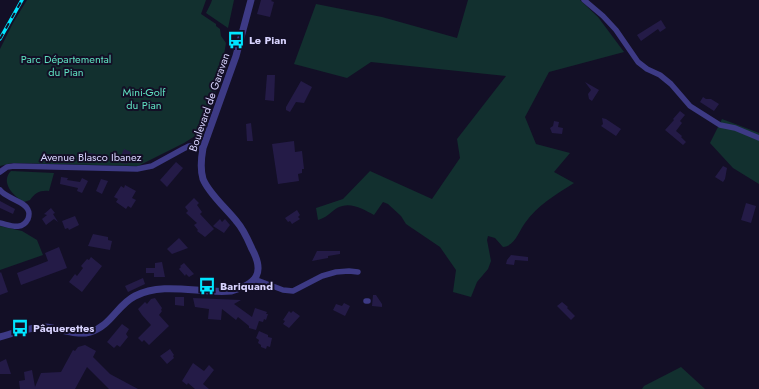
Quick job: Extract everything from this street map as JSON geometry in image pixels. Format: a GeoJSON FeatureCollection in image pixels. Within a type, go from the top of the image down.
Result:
{"type":"FeatureCollection","features":[{"type":"Feature","properties":{"kind":"street","name":"Boulevard de Garavan"},"geometry":{"type":"LineString","coordinates":[[251,0],[236,56],[203,148],[201,168],[203,179],[209,189],[241,227],[257,258],[259,266],[258,273],[254,279]]}},
{"type":"Feature","properties":{"kind":"street"},"geometry":{"type":"LineString","coordinates":[[584,0],[603,16],[616,30],[638,62],[646,69],[660,76],[671,84],[690,106],[720,125],[736,128],[759,138]]}},
{"type":"Feature","properties":{"kind":"street","name":"Avenue Blasco Ibanez"},"geometry":{"type":"LineString","coordinates":[[0,172],[7,167],[14,166],[137,169],[152,166],[190,146],[203,148]]}},
{"type":"Feature","properties":{"kind":"street"},"geometry":{"type":"LineString","coordinates":[[0,190],[5,196],[25,206],[29,211],[29,215],[24,224],[20,227],[0,223]]}},
{"type":"Feature","properties":{"kind":"street"},"geometry":{"type":"LineString","coordinates":[[0,337],[44,327],[79,333],[98,330],[105,325],[133,296],[157,289],[231,290],[239,289],[254,279],[283,290],[293,291],[322,276],[336,272],[358,272]]}},
{"type":"Feature","properties":{"kind":"green space","name":"Parc Départemental du Pian"},"geometry":{"type":"Polygon","coordinates":[[[27,0],[206,0],[201,14],[216,24],[216,26],[220,29],[221,36],[226,43],[219,83],[203,131],[184,143],[138,166],[12,163],[0,166],[0,49],[27,0]]]}},
{"type":"Feature","properties":{"kind":"green space"},"geometry":{"type":"Polygon","coordinates":[[[212,0],[234,0],[228,28],[206,13],[212,0]]]}},
{"type":"Feature","properties":{"kind":"green space"},"geometry":{"type":"Polygon","coordinates":[[[468,0],[580,0],[598,17],[624,52],[549,72],[525,117],[536,144],[570,153],[554,172],[574,183],[535,211],[511,244],[503,247],[495,238],[488,236],[487,240],[491,261],[488,269],[477,282],[471,297],[453,292],[456,270],[440,247],[406,224],[401,216],[388,204],[383,202],[374,215],[356,207],[347,205],[342,206],[324,218],[318,220],[316,208],[343,199],[370,171],[432,199],[460,158],[457,139],[506,76],[371,62],[347,78],[294,64],[316,4],[382,17],[457,38],[468,0]]]}},
{"type":"Feature","properties":{"kind":"green space"},"geometry":{"type":"Polygon","coordinates":[[[722,119],[759,133],[759,184],[733,168],[710,143],[722,119]]]}},
{"type":"Feature","properties":{"kind":"green space"},"geometry":{"type":"Polygon","coordinates":[[[11,171],[54,173],[49,191],[38,192],[30,200],[24,202],[12,192],[7,184],[8,175],[11,171]]]}},
{"type":"Feature","properties":{"kind":"green space"},"geometry":{"type":"Polygon","coordinates":[[[0,226],[22,231],[37,240],[43,255],[0,270],[0,226]]]}},
{"type":"Feature","properties":{"kind":"green space"},"geometry":{"type":"Polygon","coordinates":[[[681,367],[705,389],[642,389],[644,386],[681,367]]]}},
{"type":"Feature","properties":{"kind":"building"},"geometry":{"type":"Polygon","coordinates":[[[261,0],[272,0],[271,1],[274,2],[270,17],[257,14],[261,0]]]}},
{"type":"Feature","properties":{"kind":"building"},"geometry":{"type":"Polygon","coordinates":[[[661,20],[666,28],[660,32],[658,29],[641,41],[637,35],[661,20]]]}},
{"type":"Feature","properties":{"kind":"building"},"geometry":{"type":"Polygon","coordinates":[[[267,75],[275,75],[274,101],[265,100],[267,75]]]}},
{"type":"Feature","properties":{"kind":"building"},"geometry":{"type":"Polygon","coordinates":[[[301,81],[312,87],[304,103],[296,102],[290,112],[286,110],[286,107],[301,81]]]}},
{"type":"Feature","properties":{"kind":"building"},"geometry":{"type":"Polygon","coordinates":[[[585,82],[599,90],[592,101],[589,99],[588,94],[591,90],[585,82]]]}},
{"type":"Feature","properties":{"kind":"building"},"geometry":{"type":"Polygon","coordinates":[[[703,97],[706,99],[711,99],[719,104],[714,111],[700,102],[703,97]]]}},
{"type":"Feature","properties":{"kind":"building"},"geometry":{"type":"Polygon","coordinates":[[[680,111],[685,115],[680,121],[682,123],[676,131],[686,142],[683,145],[665,130],[680,111]]]}},
{"type":"Feature","properties":{"kind":"building"},"geometry":{"type":"Polygon","coordinates":[[[602,118],[621,129],[616,136],[601,126],[603,124],[602,118]]]}},
{"type":"Feature","properties":{"kind":"building"},"geometry":{"type":"Polygon","coordinates":[[[554,121],[559,122],[558,127],[563,128],[562,134],[552,133],[550,128],[553,126],[554,121]]]}},
{"type":"Feature","properties":{"kind":"building"},"geometry":{"type":"Polygon","coordinates":[[[251,123],[253,141],[247,141],[246,124],[251,123]]]}},
{"type":"Feature","properties":{"kind":"building"},"geometry":{"type":"Polygon","coordinates":[[[294,141],[295,152],[302,151],[304,169],[302,169],[302,173],[298,174],[299,181],[278,184],[272,144],[294,141]]]}},
{"type":"Feature","properties":{"kind":"building"},"geometry":{"type":"Polygon","coordinates":[[[124,149],[131,152],[127,164],[121,163],[123,159],[120,158],[124,149]]]}},
{"type":"Feature","properties":{"kind":"building"},"geometry":{"type":"Polygon","coordinates":[[[86,153],[96,154],[96,162],[86,162],[86,153]]]}},
{"type":"Feature","properties":{"kind":"building"},"geometry":{"type":"Polygon","coordinates":[[[176,162],[183,168],[167,187],[160,180],[176,162]]]}},
{"type":"Feature","properties":{"kind":"building"},"geometry":{"type":"Polygon","coordinates":[[[723,166],[727,168],[723,182],[715,177],[723,166]]]}},
{"type":"Feature","properties":{"kind":"building"},"geometry":{"type":"Polygon","coordinates":[[[61,177],[68,178],[67,180],[80,182],[82,178],[88,181],[82,193],[77,191],[78,188],[60,184],[61,177]]]}},
{"type":"Feature","properties":{"kind":"building"},"geometry":{"type":"Polygon","coordinates":[[[101,179],[108,181],[102,194],[96,191],[101,179]]]}},
{"type":"Feature","properties":{"kind":"building"},"geometry":{"type":"Polygon","coordinates":[[[125,185],[136,191],[132,198],[136,200],[131,208],[128,206],[126,209],[116,202],[118,199],[114,197],[121,186],[124,188],[125,185]]]}},
{"type":"Feature","properties":{"kind":"building"},"geometry":{"type":"Polygon","coordinates":[[[194,198],[199,203],[197,205],[202,212],[200,214],[214,229],[205,237],[197,231],[198,230],[194,225],[197,223],[186,213],[188,211],[185,207],[194,198]]]}},
{"type":"Feature","properties":{"kind":"building"},"geometry":{"type":"Polygon","coordinates":[[[0,201],[15,209],[13,214],[0,208],[0,201]]]}},
{"type":"Feature","properties":{"kind":"building"},"geometry":{"type":"Polygon","coordinates":[[[746,203],[756,206],[751,223],[741,220],[746,203]]]}},
{"type":"Feature","properties":{"kind":"building"},"geometry":{"type":"Polygon","coordinates":[[[51,208],[55,213],[53,214],[58,222],[54,219],[46,225],[42,219],[47,215],[44,214],[51,208]]]}},
{"type":"Feature","properties":{"kind":"building"},"geometry":{"type":"Polygon","coordinates":[[[297,210],[300,215],[298,217],[300,219],[292,224],[290,221],[288,222],[285,218],[297,210]]]}},
{"type":"Feature","properties":{"kind":"building"},"geometry":{"type":"Polygon","coordinates":[[[75,216],[79,225],[69,230],[68,228],[65,229],[62,221],[75,216]]]}},
{"type":"Feature","properties":{"kind":"building"},"geometry":{"type":"Polygon","coordinates":[[[220,219],[222,222],[225,219],[230,225],[224,233],[213,226],[220,219]]]}},
{"type":"Feature","properties":{"kind":"building"},"geometry":{"type":"Polygon","coordinates":[[[93,234],[108,237],[108,240],[112,241],[110,250],[88,246],[93,234]]]}},
{"type":"Feature","properties":{"kind":"building"},"geometry":{"type":"Polygon","coordinates":[[[179,238],[188,248],[172,254],[167,249],[179,238]]]}},
{"type":"Feature","properties":{"kind":"building"},"geometry":{"type":"Polygon","coordinates":[[[59,247],[67,268],[21,285],[17,273],[48,261],[45,253],[59,247]]]}},
{"type":"Feature","properties":{"kind":"building"},"geometry":{"type":"Polygon","coordinates":[[[317,251],[340,251],[340,254],[312,261],[317,251]]]}},
{"type":"Feature","properties":{"kind":"building"},"geometry":{"type":"Polygon","coordinates":[[[511,255],[528,257],[528,261],[515,260],[514,265],[506,264],[511,255]]]}},
{"type":"Feature","properties":{"kind":"building"},"geometry":{"type":"Polygon","coordinates":[[[91,257],[102,266],[82,292],[69,282],[75,274],[77,276],[83,268],[81,266],[91,257]]]}},
{"type":"Feature","properties":{"kind":"building"},"geometry":{"type":"Polygon","coordinates":[[[162,262],[165,277],[154,277],[154,273],[146,273],[146,268],[155,268],[155,263],[162,262]]]}},
{"type":"Feature","properties":{"kind":"building"},"geometry":{"type":"Polygon","coordinates":[[[184,263],[194,274],[189,277],[186,274],[185,276],[179,269],[184,263]]]}},
{"type":"Feature","properties":{"kind":"building"},"geometry":{"type":"Polygon","coordinates":[[[1,272],[8,292],[0,295],[0,273],[1,272]]]}},
{"type":"Feature","properties":{"kind":"building"},"geometry":{"type":"Polygon","coordinates":[[[143,278],[145,284],[128,292],[125,286],[143,278]]]}},
{"type":"Feature","properties":{"kind":"building"},"geometry":{"type":"Polygon","coordinates":[[[373,295],[376,295],[382,304],[382,307],[372,306],[373,295]]]}},
{"type":"Feature","properties":{"kind":"building"},"geometry":{"type":"Polygon","coordinates":[[[175,297],[184,297],[184,306],[175,305],[175,297]]]}},
{"type":"Feature","properties":{"kind":"building"},"geometry":{"type":"Polygon","coordinates":[[[155,298],[162,308],[159,315],[169,326],[149,345],[144,340],[142,342],[138,338],[151,325],[138,309],[145,302],[147,304],[151,299],[155,298]]]}},
{"type":"Feature","properties":{"kind":"building"},"geometry":{"type":"Polygon","coordinates":[[[193,298],[241,300],[234,304],[252,317],[255,308],[267,312],[266,314],[268,314],[266,320],[264,319],[263,322],[259,321],[256,330],[249,328],[249,326],[238,317],[236,320],[222,309],[221,320],[208,319],[209,309],[195,307],[193,298]]]}},
{"type":"Feature","properties":{"kind":"building"},"geometry":{"type":"Polygon","coordinates":[[[562,302],[575,316],[571,320],[557,306],[562,302]]]}},
{"type":"Feature","properties":{"kind":"building"},"geometry":{"type":"Polygon","coordinates":[[[344,303],[350,306],[345,316],[333,310],[336,304],[342,306],[344,303]]]}},
{"type":"Feature","properties":{"kind":"building"},"geometry":{"type":"Polygon","coordinates":[[[289,311],[291,313],[293,311],[300,316],[289,328],[283,324],[285,321],[283,320],[289,311]]]}},
{"type":"Feature","properties":{"kind":"building"},"geometry":{"type":"Polygon","coordinates":[[[122,324],[129,329],[126,334],[128,337],[120,347],[117,345],[114,348],[107,342],[122,324]]]}},
{"type":"Feature","properties":{"kind":"building"},"geometry":{"type":"Polygon","coordinates":[[[259,331],[272,338],[270,347],[267,346],[266,349],[261,347],[258,343],[259,340],[256,338],[259,331]]]}},
{"type":"Feature","properties":{"kind":"building"},"geometry":{"type":"Polygon","coordinates":[[[85,345],[96,351],[93,357],[110,374],[138,389],[109,389],[87,367],[75,389],[20,389],[19,381],[25,380],[24,372],[32,370],[35,387],[41,373],[61,372],[73,350],[75,351],[78,347],[85,345]]]}},
{"type":"Feature","properties":{"kind":"building"},"geometry":{"type":"Polygon","coordinates":[[[170,349],[174,355],[174,358],[167,364],[160,356],[170,349]]]}},
{"type":"Feature","properties":{"kind":"building"},"geometry":{"type":"Polygon","coordinates":[[[6,359],[11,374],[0,374],[0,362],[6,359]]]}},
{"type":"Feature","properties":{"kind":"building"},"geometry":{"type":"Polygon","coordinates":[[[193,363],[204,371],[209,365],[214,370],[203,384],[209,389],[195,389],[188,383],[187,385],[182,381],[193,363]]]}},
{"type":"Feature","properties":{"kind":"railway"},"geometry":{"type":"LineString","coordinates":[[0,39],[22,0]]}},
{"type":"Feature","properties":{"kind":"place","name":"Le Pian"},"geometry":{"type":"Point","coordinates":[236,40]}},
{"type":"Feature","properties":{"kind":"place","name":"Bariquand"},"geometry":{"type":"Point","coordinates":[207,286]}},
{"type":"Feature","properties":{"kind":"place","name":"Pâquerettes"},"geometry":{"type":"Point","coordinates":[20,328]}},
{"type":"Feature","properties":{"kind":"park label","name":"Mini-Golf du Pian"},"geometry":{"type":"Point","coordinates":[144,98]}}]}
